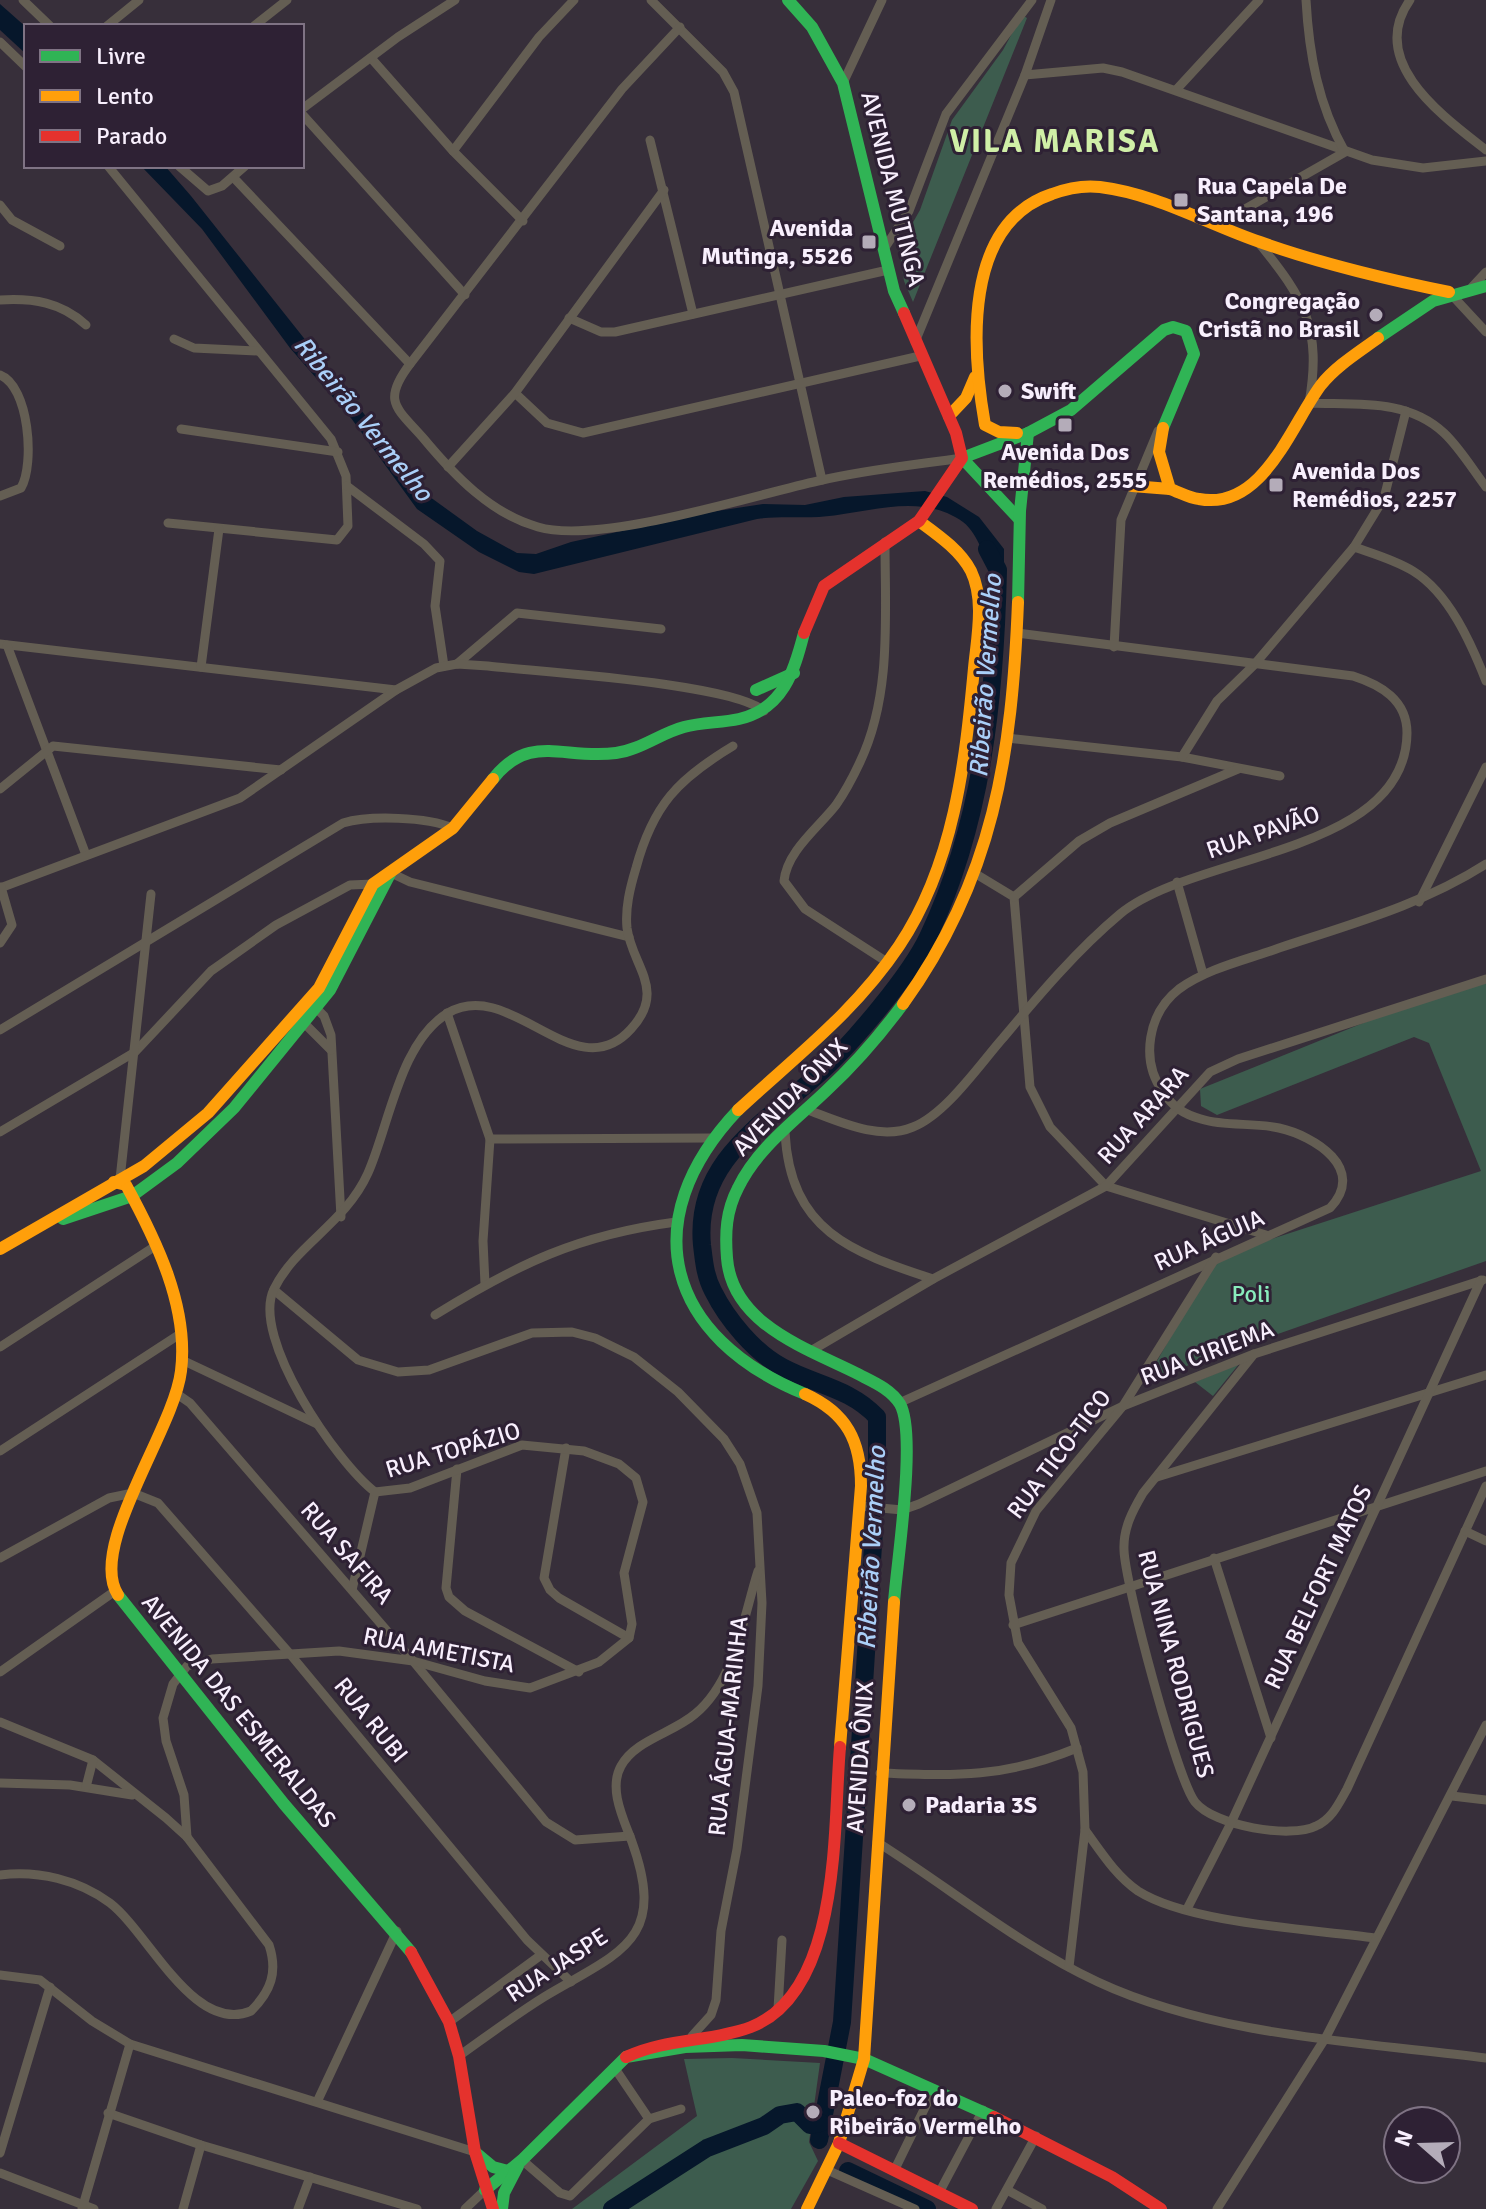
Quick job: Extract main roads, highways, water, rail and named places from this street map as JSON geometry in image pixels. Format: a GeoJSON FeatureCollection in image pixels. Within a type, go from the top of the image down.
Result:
{"type":"FeatureCollection","features":[{"type":"Feature","properties":{"kind":"main road","name":"AVENIDA MUTINGA"},"geometry":{"type":"LineString","coordinates":[[788,0],[821,39],[843,83],[888,270],[920,356],[949,416],[962,458]]}},
{"type":"Feature","properties":{"kind":"main road"},"geometry":{"type":"LineString","coordinates":[[1028,433],[999,432],[985,425],[975,377],[980,296],[991,251],[1001,230],[1029,202],[1072,187],[1109,189],[1258,242],[1355,272],[1449,292]]}},
{"type":"Feature","properties":{"kind":"main road"},"geometry":{"type":"LineString","coordinates":[[1407,283],[1412,296],[1412,311]]}},
{"type":"Feature","properties":{"kind":"main road"},"geometry":{"type":"LineString","coordinates":[[1132,486],[1170,489],[1194,499],[1207,500],[1225,497],[1251,485],[1270,468],[1309,403],[1332,372],[1412,311],[1449,292],[1486,286]]}},
{"type":"Feature","properties":{"kind":"main road"},"geometry":{"type":"LineString","coordinates":[[313,1005],[373,884],[453,828],[507,761],[520,753],[536,750],[605,755],[636,747],[683,727],[741,719],[764,711],[780,697],[794,673],[819,593],[841,571],[919,521],[929,511],[962,458],[1028,433],[1071,410],[1097,392],[1157,335],[1173,327],[1180,328],[1191,338],[1194,354],[1163,421],[1160,457],[1170,489]]}},
{"type":"Feature","properties":{"kind":"main road"},"geometry":{"type":"LineString","coordinates":[[949,416],[966,398],[975,377]]}},
{"type":"Feature","properties":{"kind":"main road","name":"AVENIDA ÔNIX"},"geometry":{"type":"LineString","coordinates":[[807,2209],[839,2143],[864,2059],[880,1773],[907,1438],[899,1403],[870,1380],[775,1334],[746,1306],[734,1284],[726,1248],[727,1219],[740,1183],[758,1157],[808,1110],[889,1023],[934,957],[976,874],[1007,738],[1017,633],[1019,519],[1029,473],[1028,433]]}},
{"type":"Feature","properties":{"kind":"main road"},"geometry":{"type":"LineString","coordinates":[[962,458],[1019,519]]}},
{"type":"Feature","properties":{"kind":"main road","name":"AVENIDA ÔNIX"},"geometry":{"type":"LineString","coordinates":[[626,2057],[661,2041],[744,2030],[778,2009],[812,1966],[826,1913],[862,1506],[858,1444],[849,1426],[834,1410],[764,1377],[722,1344],[702,1315],[684,1278],[676,1222],[688,1182],[710,1138],[726,1118],[837,1023],[887,962],[925,901],[948,846],[963,782],[977,597],[972,572],[954,545],[919,521]]}},
{"type":"Feature","properties":{"kind":"main road"},"geometry":{"type":"LineString","coordinates":[[756,690],[794,673]]}},
{"type":"Feature","properties":{"kind":"main road"},"geometry":{"type":"LineString","coordinates":[[0,1255],[58,1221],[132,1196],[177,1163],[207,1135],[341,972],[391,873]]}},
{"type":"Feature","properties":{"kind":"main road"},"geometry":{"type":"LineString","coordinates":[[0,1249],[144,1166],[181,1137],[301,1020]]}},
{"type":"Feature","properties":{"kind":"main road"},"geometry":{"type":"LineString","coordinates":[[132,1196],[147,1177],[172,1160],[181,1137]]}},
{"type":"Feature","properties":{"kind":"main road","name":"AVENIDA DAS ESMERALDAS"},"geometry":{"type":"LineString","coordinates":[[117,1181],[123,1183],[132,1196],[157,1245],[180,1334],[182,1360],[177,1394],[112,1547],[110,1573],[115,1591],[284,1804],[397,1931],[449,2022],[459,2056],[475,2152],[493,2209]]}},
{"type":"Feature","properties":{"kind":"main road"},"geometry":{"type":"LineString","coordinates":[[485,2190],[522,2160],[626,2057],[714,2046],[824,2051],[864,2059],[1036,2136],[1112,2177],[1161,2209]]}},
{"type":"Feature","properties":{"kind":"main road"},"geometry":{"type":"LineString","coordinates":[[839,2143],[972,2209]]}},
{"type":"Feature","properties":{"kind":"main road"},"geometry":{"type":"LineString","coordinates":[[475,2152],[493,2167],[508,2171]]}},
{"type":"Feature","properties":{"kind":"main road"},"geometry":{"type":"LineString","coordinates":[[502,2209],[506,2188],[522,2160]]}},
{"type":"Feature","properties":{"kind":"water"},"geometry":{"type":"Polygon","coordinates":[[[0,4],[24,25],[24,52],[0,30],[0,4]]]}},
{"type":"Feature","properties":{"kind":"water","name":"Ribeirão Vermelho"},"geometry":{"type":"Polygon","coordinates":[[[143,168],[167,168],[430,497],[477,531],[517,553],[536,554],[571,542],[704,513],[763,504],[805,505],[844,497],[925,491],[947,497],[979,517],[1004,549],[1004,565],[998,570],[993,566],[963,522],[946,513],[911,506],[819,517],[757,519],[534,574],[519,572],[479,552],[417,509],[351,418],[290,348],[202,229],[143,168]]]}},
{"type":"Feature","properties":{"kind":"waterway","name":"Ribeirão Vermelho"},"geometry":{"type":"LineString","coordinates":[[877,1474],[877,1417],[844,1393],[772,1361],[742,1334],[726,1313],[707,1274],[702,1245],[703,1215],[710,1189],[722,1165],[739,1144],[836,1058],[895,988],[920,952],[947,893],[974,804],[989,711],[998,570],[987,549]]}},
{"type":"Feature","properties":{"kind":"waterway","name":"Ribeirão Vermelho"},"geometry":{"type":"LineString","coordinates":[[874,1530],[877,1474]]}},
{"type":"Feature","properties":{"kind":"waterway","name":"Ribeirão Vermelho"},"geometry":{"type":"LineString","coordinates":[[819,2140],[842,2022],[874,1530]]}},
{"type":"Feature","properties":{"kind":"waterway"},"geometry":{"type":"LineString","coordinates":[[612,2209],[707,2148],[764,2126],[780,2115],[797,2112],[810,2125],[821,2123]]}},
{"type":"Feature","properties":{"kind":"waterway","name":"Ribeirão Vermelho"},"geometry":{"type":"LineString","coordinates":[[848,2171],[927,2209]]}},
{"type":"Feature","properties":{"kind":"place","name":"Rua Capela De Santana, 196"},"geometry":{"type":"Point","coordinates":[1181,200]}},
{"type":"Feature","properties":{"kind":"place","name":"Avenida Mutinga, 5526"},"geometry":{"type":"Point","coordinates":[869,242]}},
{"type":"Feature","properties":{"kind":"place","name":"Congregação Cristã no Brasil"},"geometry":{"type":"Point","coordinates":[1376,315]}},
{"type":"Feature","properties":{"kind":"place","name":"Swift"},"geometry":{"type":"Point","coordinates":[1005,391]}},
{"type":"Feature","properties":{"kind":"place","name":"Avenida Dos Remédios, 2555"},"geometry":{"type":"Point","coordinates":[1065,425]}},
{"type":"Feature","properties":{"kind":"place","name":"Avenida Dos Remédios, 2257"},"geometry":{"type":"Point","coordinates":[1276,485]}},
{"type":"Feature","properties":{"kind":"place","name":"Padaria 3S"},"geometry":{"type":"Point","coordinates":[909,1805]}},
{"type":"Feature","properties":{"kind":"place","name":"Paleo-foz do Ribeirão Vermelho"},"geometry":{"type":"Point","coordinates":[813,2112]}},
{"type":"Feature","properties":{"kind":"district","name":"VILA MARISA"},"geometry":{"type":"Point","coordinates":[1055,141]}},
{"type":"Feature","properties":{"kind":"park label","name":"Poli"},"geometry":{"type":"Point","coordinates":[1251,1294]}}]}
